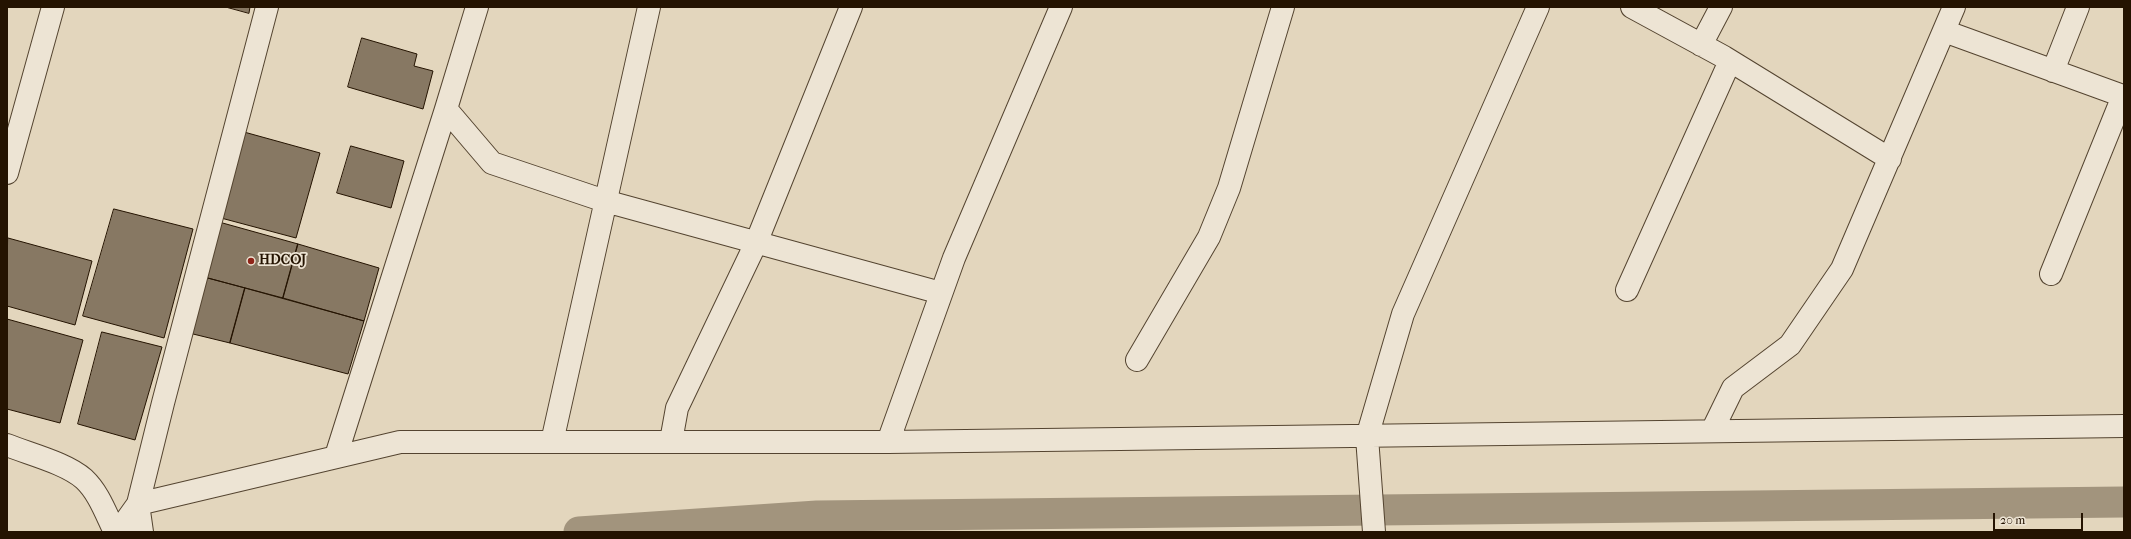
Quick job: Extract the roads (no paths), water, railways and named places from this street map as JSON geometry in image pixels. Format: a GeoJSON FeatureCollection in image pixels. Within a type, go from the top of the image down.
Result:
{"type":"FeatureCollection","features":[{"type":"Feature","properties":{"kind":"street"},"geometry":{"type":"LineString","coordinates":[[7,173],[53,7]]}},
{"type":"Feature","properties":{"kind":"street"},"geometry":{"type":"LineString","coordinates":[[142,532],[138,504],[162,403],[267,7]]}},
{"type":"Feature","properties":{"kind":"street"},"geometry":{"type":"LineString","coordinates":[[336,456],[477,7]]}},
{"type":"Feature","properties":{"kind":"street"},"geometry":{"type":"LineString","coordinates":[[552,442],[649,7]]}},
{"type":"Feature","properties":{"kind":"street"},"geometry":{"type":"LineString","coordinates":[[671,441],[677,408],[756,243],[851,7]]}},
{"type":"Feature","properties":{"kind":"street"},"geometry":{"type":"LineString","coordinates":[[888,442],[954,258],[1060,7]]}},
{"type":"Feature","properties":{"kind":"street"},"geometry":{"type":"LineString","coordinates":[[1136,360],[1209,237],[1229,188],[1283,7]]}},
{"type":"Feature","properties":{"kind":"street"},"geometry":{"type":"LineString","coordinates":[[1374,532],[1367,437],[1403,314],[1538,7]]}},
{"type":"Feature","properties":{"kind":"street"},"geometry":{"type":"LineString","coordinates":[[1632,7],[1730,61],[1890,159]]}},
{"type":"Feature","properties":{"kind":"street"},"geometry":{"type":"LineString","coordinates":[[1701,45],[1721,7]]}},
{"type":"Feature","properties":{"kind":"street"},"geometry":{"type":"LineString","coordinates":[[1712,431],[1733,388],[1790,345],[1842,269],[1954,7]]}},
{"type":"Feature","properties":{"kind":"street"},"geometry":{"type":"LineString","coordinates":[[2053,71],[2078,7]]}},
{"type":"Feature","properties":{"kind":"street"},"geometry":{"type":"LineString","coordinates":[[1944,31],[2123,96],[2051,274]]}},
{"type":"Feature","properties":{"kind":"street"},"geometry":{"type":"LineString","coordinates":[[1627,290],[1730,61]]}},
{"type":"Feature","properties":{"kind":"street"},"geometry":{"type":"LineString","coordinates":[[446,109],[492,163],[605,201],[941,293]]}},
{"type":"Feature","properties":{"kind":"street"},"geometry":{"type":"LineString","coordinates":[[7,445],[67,468],[83,478],[98,496],[116,532],[138,504],[400,442],[888,442],[1367,437],[2124,426]]}},
{"type":"Feature","properties":{"kind":"waterway"},"geometry":{"type":"LineString","coordinates":[[579,532],[817,516],[2124,502]]}},
{"type":"Feature","properties":{"kind":"place","name":"HDCOJ"},"geometry":{"type":"Point","coordinates":[251,261]}}]}
